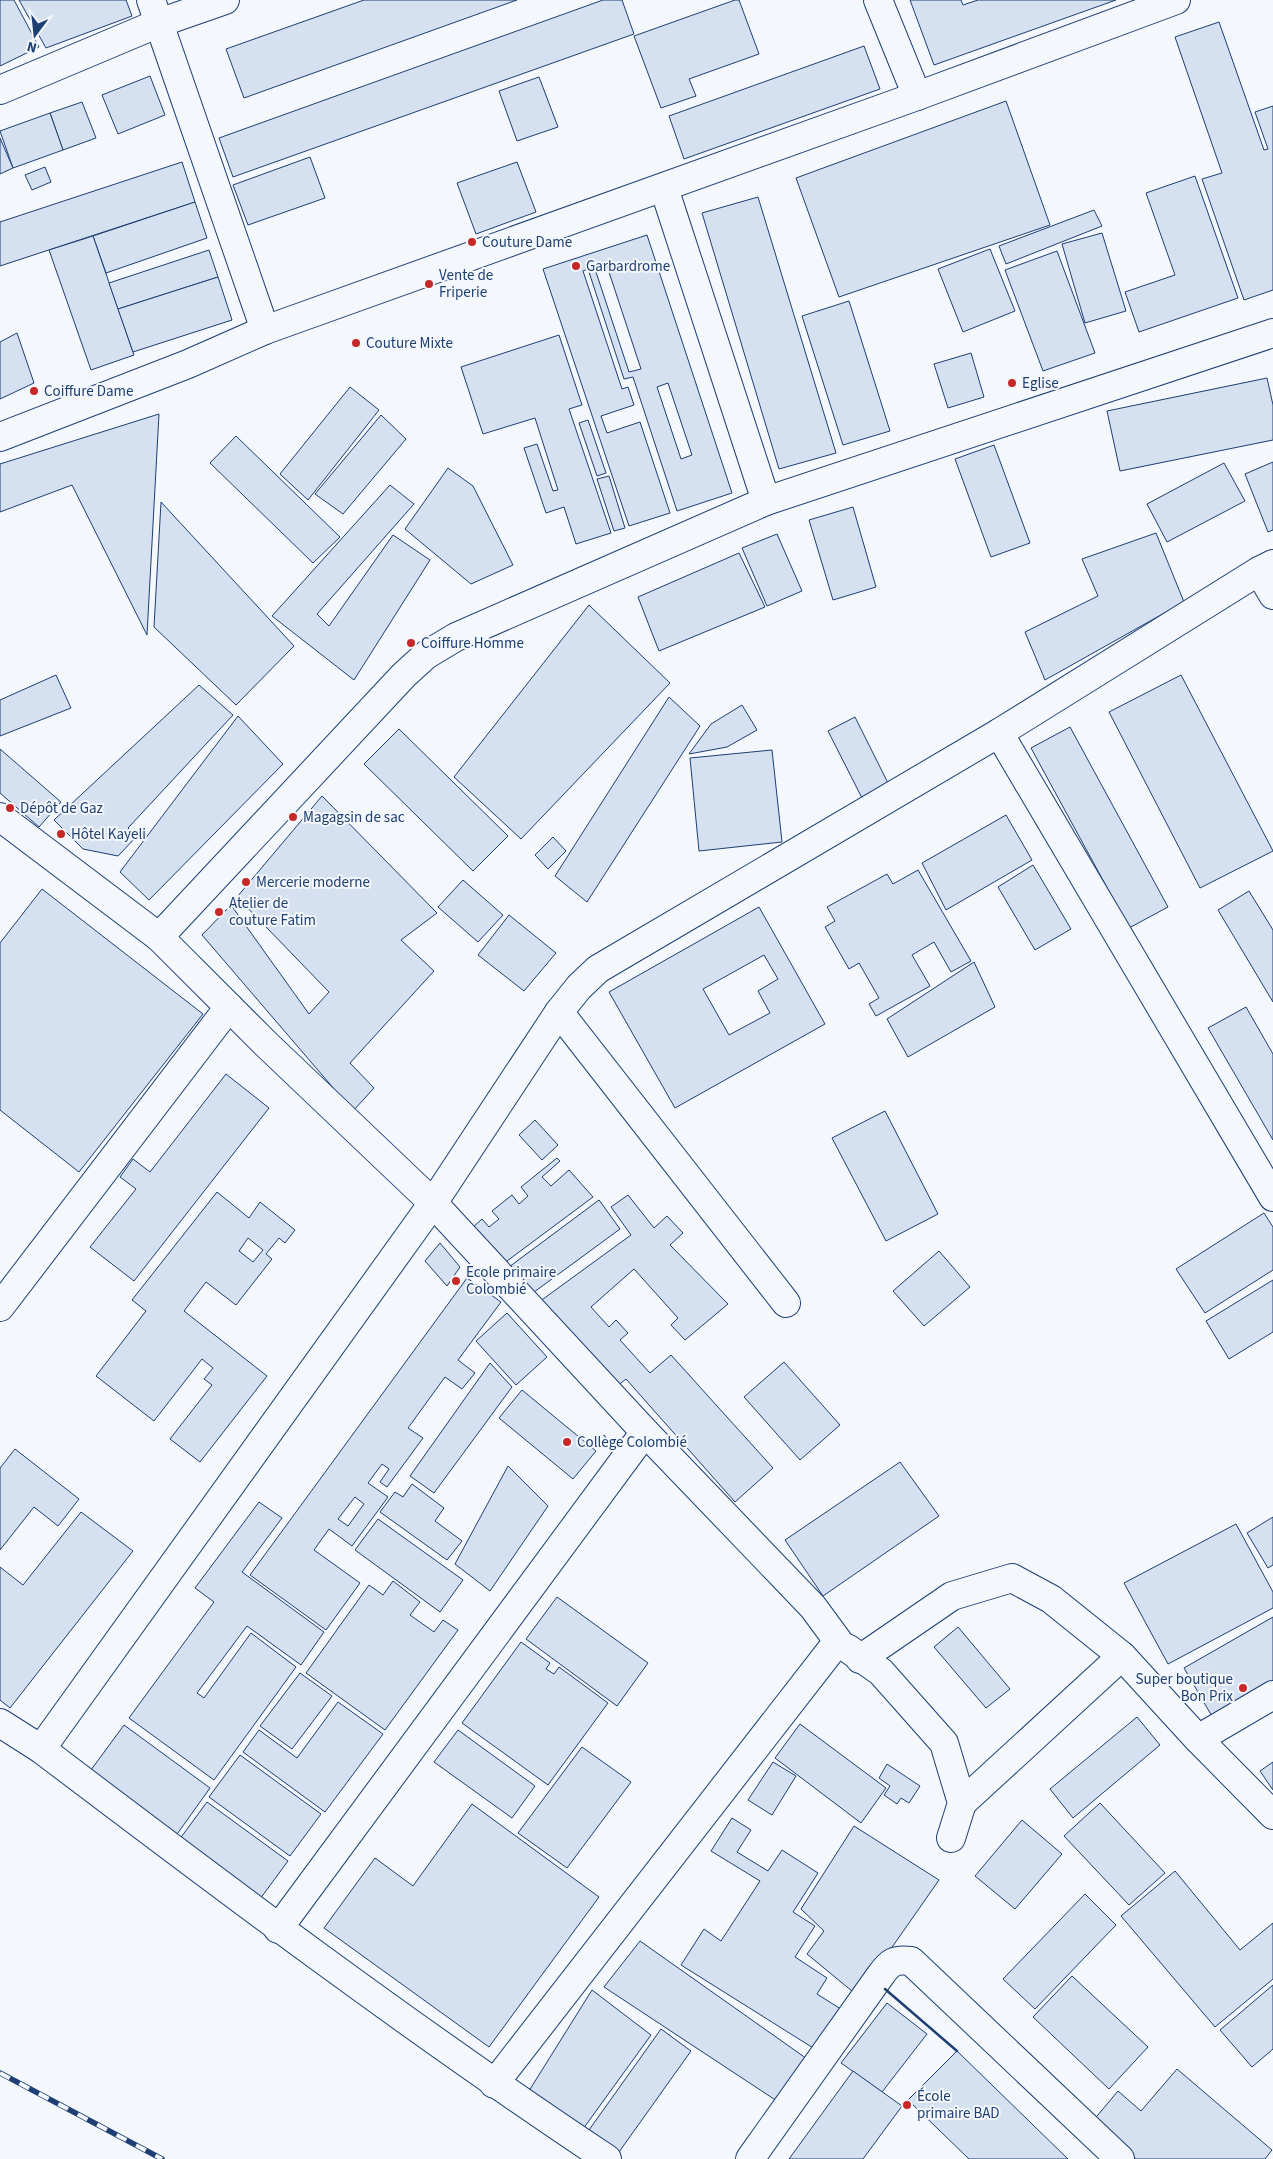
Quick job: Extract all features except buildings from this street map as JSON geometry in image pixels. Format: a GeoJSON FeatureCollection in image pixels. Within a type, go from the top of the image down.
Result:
{"type":"FeatureCollection","features":[{"type":"Feature","properties":{"kind":"street"},"geometry":{"type":"LineString","coordinates":[[0,90],[155,12],[225,0]]}},
{"type":"Feature","properties":{"kind":"street"},"geometry":{"type":"LineString","coordinates":[[878,0],[916,96]]}},
{"type":"Feature","properties":{"kind":"street"},"geometry":{"type":"LineString","coordinates":[[0,438],[188,364],[265,330],[664,188],[1176,0]]}},
{"type":"Feature","properties":{"kind":"street"},"geometry":{"type":"LineString","coordinates":[[155,12],[265,330]]}},
{"type":"Feature","properties":{"kind":"street"},"geometry":{"type":"LineString","coordinates":[[664,188],[766,501]]}},
{"type":"Feature","properties":{"kind":"street"},"geometry":{"type":"LineString","coordinates":[[159,937],[426,654],[456,637],[766,501],[1273,333]]}},
{"type":"Feature","properties":{"kind":"street"},"geometry":{"type":"LineString","coordinates":[[42,1749],[432,1203],[559,1012],[579,987],[598,969],[998,733],[1266,567],[1273,595]]}},
{"type":"Feature","properties":{"kind":"street"},"geometry":{"type":"LineString","coordinates":[[998,733],[1273,1197]]}},
{"type":"Feature","properties":{"kind":"street"},"geometry":{"type":"LineString","coordinates":[[0,817],[159,937],[432,1203],[645,1432],[813,1607],[838,1641],[860,1659],[881,1672],[944,1743],[962,1803]]}},
{"type":"Feature","properties":{"kind":"street"},"geometry":{"type":"LineString","coordinates":[[0,1308],[230,1007]]}},
{"type":"Feature","properties":{"kind":"street"},"geometry":{"type":"LineString","coordinates":[[559,1012],[786,1303]]}},
{"type":"Feature","properties":{"kind":"street"},"geometry":{"type":"LineString","coordinates":[[278,1929],[645,1432]]}},
{"type":"Feature","properties":{"kind":"street"},"geometry":{"type":"LineString","coordinates":[[860,1659],[952,1596],[1012,1578],[1051,1599],[1122,1656],[1198,1739],[1273,1814]]}},
{"type":"Feature","properties":{"kind":"street"},"geometry":{"type":"LineString","coordinates":[[494,2084],[838,1641]]}},
{"type":"Feature","properties":{"kind":"street"},"geometry":{"type":"LineString","coordinates":[[950,1838],[962,1803],[1122,1656]]}},
{"type":"Feature","properties":{"kind":"street"},"geometry":{"type":"LineString","coordinates":[[1198,1739],[1273,1695]]}},
{"type":"Feature","properties":{"kind":"street"},"geometry":{"type":"LineString","coordinates":[[0,1723],[42,1749],[278,1929],[494,2084],[607,2159]]}},
{"type":"Feature","properties":{"kind":"street"},"geometry":{"type":"LineString","coordinates":[[750,2159],[890,1962],[898,1959],[912,1961],[1120,2159]]}},
{"type":"Feature","properties":{"kind":"railway"},"geometry":{"type":"LineString","coordinates":[[0,2073],[162,2159]]}},
{"type":"Feature","properties":{"kind":"wall"},"geometry":{"type":"LineString","coordinates":[[885,1989],[957,2051]]}},
{"type":"Feature","properties":{"kind":"place","name":"Couture Dame"},"geometry":{"type":"Point","coordinates":[472,242]}},
{"type":"Feature","properties":{"kind":"place","name":"Garbardrome"},"geometry":{"type":"Point","coordinates":[576,266]}},
{"type":"Feature","properties":{"kind":"place","name":"Vente de Friperie"},"geometry":{"type":"Point","coordinates":[429,284]}},
{"type":"Feature","properties":{"kind":"place","name":"Couture Mixte"},"geometry":{"type":"Point","coordinates":[356,343]}},
{"type":"Feature","properties":{"kind":"place","name":"Eglise"},"geometry":{"type":"Point","coordinates":[1012,383]}},
{"type":"Feature","properties":{"kind":"place","name":"Coiffure Dame"},"geometry":{"type":"Point","coordinates":[34,391]}},
{"type":"Feature","properties":{"kind":"place","name":"Coiffure Homme"},"geometry":{"type":"Point","coordinates":[411,643]}},
{"type":"Feature","properties":{"kind":"place","name":"Dépôt de Gaz"},"geometry":{"type":"Point","coordinates":[10,808]}},
{"type":"Feature","properties":{"kind":"place","name":"Magagsin de sac"},"geometry":{"type":"Point","coordinates":[293,817]}},
{"type":"Feature","properties":{"kind":"place","name":"Hôtel Kayeli"},"geometry":{"type":"Point","coordinates":[61,834]}},
{"type":"Feature","properties":{"kind":"place","name":"Mercerie moderne"},"geometry":{"type":"Point","coordinates":[246,882]}},
{"type":"Feature","properties":{"kind":"place","name":"Atelier de couture Fatim"},"geometry":{"type":"Point","coordinates":[219,912]}},
{"type":"Feature","properties":{"kind":"place","name":"Ecole primaire Colombié"},"geometry":{"type":"Point","coordinates":[456,1281]}},
{"type":"Feature","properties":{"kind":"place","name":"Collège Colombié"},"geometry":{"type":"Point","coordinates":[567,1442]}},
{"type":"Feature","properties":{"kind":"place","name":"Super boutique Bon Prix"},"geometry":{"type":"Point","coordinates":[1243,1688]}},
{"type":"Feature","properties":{"kind":"place","name":"École primaire BAD"},"geometry":{"type":"Point","coordinates":[907,2105]}}]}
